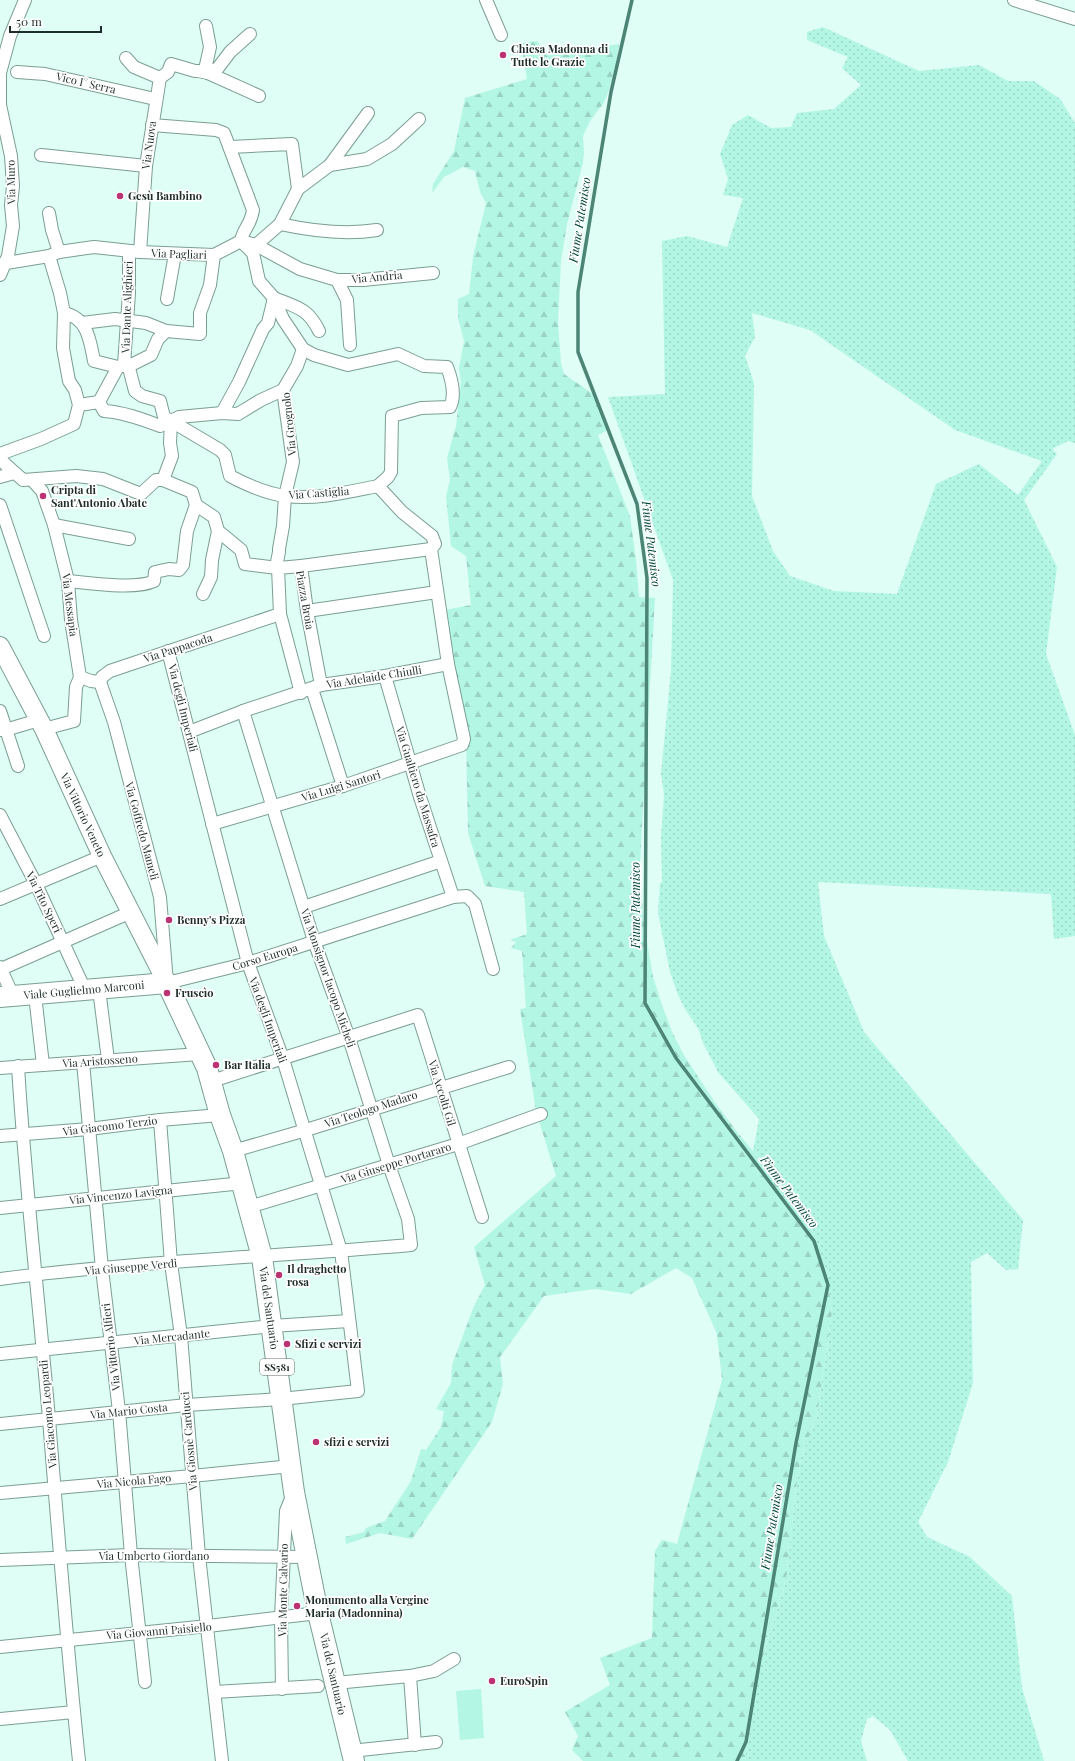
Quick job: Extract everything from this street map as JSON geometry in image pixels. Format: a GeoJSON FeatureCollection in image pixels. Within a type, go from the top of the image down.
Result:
{"type":"FeatureCollection","features":[{"type":"Feature","properties":{"kind":"main road","name":"Viale Guglielmo Marconi"},"geometry":{"type":"LineString","coordinates":[[7,996],[35,995],[167,983]]}},
{"type":"Feature","properties":{"kind":"main road","name":"Via del Santuario"},"geometry":{"type":"LineString","coordinates":[[167,983],[212,1081],[220,1115],[233,1151],[262,1257],[294,1492],[308,1556],[318,1613],[326,1685],[352,1756]]}},
{"type":"Feature","properties":{"kind":"street","name":"Via Muro"},"geometry":{"type":"LineString","coordinates":[[1,268],[8,256],[13,235],[11,205],[11,156],[0,105],[0,74],[10,36],[25,0]]}},
{"type":"Feature","properties":{"kind":"street"},"geometry":{"type":"LineString","coordinates":[[486,0],[501,35]]}},
{"type":"Feature","properties":{"kind":"street"},"geometry":{"type":"LineString","coordinates":[[1014,0],[1075,19]]}},
{"type":"Feature","properties":{"kind":"street"},"geometry":{"type":"LineString","coordinates":[[200,72],[206,65],[210,47],[206,26]]}},
{"type":"Feature","properties":{"kind":"street"},"geometry":{"type":"LineString","coordinates":[[200,72],[218,68],[230,52],[250,34]]}},
{"type":"Feature","properties":{"kind":"street"},"geometry":{"type":"LineString","coordinates":[[126,58],[134,66],[160,78],[168,72],[171,64],[200,72],[259,96]]}},
{"type":"Feature","properties":{"kind":"street","name":"Vico I° Serra"},"geometry":{"type":"LineString","coordinates":[[17,72],[45,74],[155,99]]}},
{"type":"Feature","properties":{"kind":"street","name":"Via Nuova"},"geometry":{"type":"LineString","coordinates":[[134,252],[155,99],[160,78]]}},
{"type":"Feature","properties":{"kind":"street"},"geometry":{"type":"LineString","coordinates":[[241,241],[256,245],[280,224],[298,188],[330,165],[368,113]]}},
{"type":"Feature","properties":{"kind":"street"},"geometry":{"type":"LineString","coordinates":[[330,165],[367,159],[392,144],[419,119]]}},
{"type":"Feature","properties":{"kind":"street"},"geometry":{"type":"LineString","coordinates":[[152,125],[216,130],[224,133],[253,210],[252,220],[242,236],[241,241]]}},
{"type":"Feature","properties":{"kind":"street"},"geometry":{"type":"LineString","coordinates":[[230,147],[292,144],[298,188]]}},
{"type":"Feature","properties":{"kind":"street"},"geometry":{"type":"LineString","coordinates":[[41,156],[146,166]]}},
{"type":"Feature","properties":{"kind":"street"},"geometry":{"type":"LineString","coordinates":[[0,454],[41,439],[74,424],[80,405],[75,390],[69,381],[66,366],[62,338],[64,313],[49,213]]}},
{"type":"Feature","properties":{"kind":"street"},"geometry":{"type":"LineString","coordinates":[[280,224],[305,229],[357,233],[377,230]]}},
{"type":"Feature","properties":{"kind":"street"},"geometry":{"type":"LineString","coordinates":[[241,241],[253,253],[260,281],[274,298],[283,319],[303,349],[314,355],[348,365],[398,354],[424,366],[447,367],[451,377],[454,400],[450,407],[421,408],[392,416],[391,472],[388,477],[378,486],[402,512],[432,536],[435,544],[431,549],[301,566]]}},
{"type":"Feature","properties":{"kind":"street","name":"Via Pagliari"},"geometry":{"type":"LineString","coordinates":[[1,268],[54,254],[94,247],[134,252],[214,255],[241,241]]}},
{"type":"Feature","properties":{"kind":"street","name":"Via Andria"},"geometry":{"type":"LineString","coordinates":[[256,245],[300,269],[337,280],[363,280],[399,275],[433,273]]}},
{"type":"Feature","properties":{"kind":"street","name":"Via Dante Alighieri"},"geometry":{"type":"LineString","coordinates":[[99,402],[121,366],[134,252]]}},
{"type":"Feature","properties":{"kind":"street"},"geometry":{"type":"LineString","coordinates":[[167,299],[175,254]]}},
{"type":"Feature","properties":{"kind":"street"},"geometry":{"type":"LineString","coordinates":[[82,323],[115,319],[127,320],[146,323],[166,331],[200,334],[202,304],[210,285],[214,255]]}},
{"type":"Feature","properties":{"kind":"street"},"geometry":{"type":"LineString","coordinates":[[337,280],[347,300],[350,345]]}},
{"type":"Feature","properties":{"kind":"street"},"geometry":{"type":"LineString","coordinates":[[274,298],[307,312],[314,319],[319,331]]}},
{"type":"Feature","properties":{"kind":"street"},"geometry":{"type":"LineString","coordinates":[[222,413],[239,382],[263,329],[268,323],[274,298]]}},
{"type":"Feature","properties":{"kind":"street"},"geometry":{"type":"LineString","coordinates":[[64,313],[72,315],[82,323],[89,336],[94,361],[129,368],[135,391],[142,396],[160,401],[164,417],[171,421]]}},
{"type":"Feature","properties":{"kind":"street"},"geometry":{"type":"LineString","coordinates":[[121,366],[133,364],[151,355],[158,339],[166,331]]}},
{"type":"Feature","properties":{"kind":"street","name":"Via Grognolo"},"geometry":{"type":"LineString","coordinates":[[278,568],[277,562],[283,526],[285,496],[293,462],[283,390],[297,366],[303,349]]}},
{"type":"Feature","properties":{"kind":"street"},"geometry":{"type":"LineString","coordinates":[[80,405],[99,402],[104,411],[118,412],[142,418],[160,426],[179,418],[222,413],[238,414],[261,400],[283,390]]}},
{"type":"Feature","properties":{"kind":"street"},"geometry":{"type":"LineString","coordinates":[[163,480],[172,456],[170,443],[171,421]]}},
{"type":"Feature","properties":{"kind":"street","name":"Via Castiglia"},"geometry":{"type":"LineString","coordinates":[[171,421],[220,450],[225,455],[230,476],[249,486],[285,496],[338,493],[378,486]]}},
{"type":"Feature","properties":{"kind":"street"},"geometry":{"type":"LineString","coordinates":[[0,458],[14,473],[24,480],[76,476],[103,479],[141,494],[156,480],[163,480],[192,492],[196,505],[187,531],[183,565],[179,570],[169,569],[155,572],[154,581],[148,584],[129,586],[68,582]]}},
{"type":"Feature","properties":{"kind":"street"},"geometry":{"type":"LineString","coordinates":[[0,477],[14,473]]}},
{"type":"Feature","properties":{"kind":"street","name":"Via Messapia"},"geometry":{"type":"LineString","coordinates":[[33,480],[42,491],[54,525],[68,582],[71,620],[80,677],[76,687],[74,721],[41,725]]}},
{"type":"Feature","properties":{"kind":"street"},"geometry":{"type":"LineString","coordinates":[[0,505],[44,636]]}},
{"type":"Feature","properties":{"kind":"street"},"geometry":{"type":"LineString","coordinates":[[196,505],[214,517],[218,531],[212,560],[211,577],[203,594]]}},
{"type":"Feature","properties":{"kind":"street"},"geometry":{"type":"LineString","coordinates":[[54,525],[129,539]]}},
{"type":"Feature","properties":{"kind":"street"},"geometry":{"type":"LineString","coordinates":[[218,531],[241,550],[245,564],[278,568]]}},
{"type":"Feature","properties":{"kind":"street"},"geometry":{"type":"LineString","coordinates":[[431,549],[448,664]]}},
{"type":"Feature","properties":{"kind":"street","name":"Piazza Broia"},"geometry":{"type":"LineString","coordinates":[[301,566],[307,610],[311,689],[280,614],[278,568],[301,566]]}},
{"type":"Feature","properties":{"kind":"street"},"geometry":{"type":"LineString","coordinates":[[307,610],[437,592]]}},
{"type":"Feature","properties":{"kind":"street","name":"Via Pappacoda"},"geometry":{"type":"LineString","coordinates":[[100,682],[102,677],[110,671],[280,614]]}},
{"type":"Feature","properties":{"kind":"street","name":"Via Vittorio Veneto"},"geometry":{"type":"LineString","coordinates":[[0,646],[41,725],[102,856],[167,983]]}},
{"type":"Feature","properties":{"kind":"street","name":"Via degli Imperiali"},"geometry":{"type":"LineString","coordinates":[[168,651],[248,963],[283,1059],[306,1130],[341,1251],[358,1391]]}},
{"type":"Feature","properties":{"kind":"street","name":"Via Adelaide Chiulli"},"geometry":{"type":"LineString","coordinates":[[189,732],[242,711],[311,689],[448,664]]}},
{"type":"Feature","properties":{"kind":"street","name":"Via Luigi Santori"},"geometry":{"type":"LineString","coordinates":[[212,824],[343,786],[462,745],[464,739],[448,664]]}},
{"type":"Feature","properties":{"kind":"street","name":"Via Gualtiero da Massafra"},"geometry":{"type":"LineString","coordinates":[[385,676],[410,764],[453,897]]}},
{"type":"Feature","properties":{"kind":"street"},"geometry":{"type":"LineString","coordinates":[[80,677],[91,681],[100,682]]}},
{"type":"Feature","properties":{"kind":"street","name":"Via Goffredo Mameli"},"geometry":{"type":"LineString","coordinates":[[100,682],[114,722],[160,897],[167,983]]}},
{"type":"Feature","properties":{"kind":"street"},"geometry":{"type":"LineString","coordinates":[[311,689],[343,786]]}},
{"type":"Feature","properties":{"kind":"street"},"geometry":{"type":"LineString","coordinates":[[0,711],[3,730],[18,766]]}},
{"type":"Feature","properties":{"kind":"street","name":"Via Monsignor Iacopo Micheli"},"geometry":{"type":"LineString","coordinates":[[242,711],[314,941],[349,1038],[389,1165],[408,1219],[411,1245]]}},
{"type":"Feature","properties":{"kind":"street"},"geometry":{"type":"LineString","coordinates":[[3,730],[41,725]]}},
{"type":"Feature","properties":{"kind":"street","name":"Via Tito Speri"},"geometry":{"type":"LineString","coordinates":[[1,821],[36,884],[63,941],[92,989],[108,1060]]}},
{"type":"Feature","properties":{"kind":"street"},"geometry":{"type":"LineString","coordinates":[[0,899],[102,856]]}},
{"type":"Feature","properties":{"kind":"street"},"geometry":{"type":"LineString","coordinates":[[304,907],[441,861]]}},
{"type":"Feature","properties":{"kind":"street"},"geometry":{"type":"LineString","coordinates":[[453,897],[467,896],[475,904],[493,969]]}},
{"type":"Feature","properties":{"kind":"street","name":"Corso Europa"},"geometry":{"type":"LineString","coordinates":[[167,983],[248,963],[453,897]]}},
{"type":"Feature","properties":{"kind":"street"},"geometry":{"type":"LineString","coordinates":[[7,996],[0,968],[131,912]]}},
{"type":"Feature","properties":{"kind":"street"},"geometry":{"type":"LineString","coordinates":[[35,995],[43,1065]]}},
{"type":"Feature","properties":{"kind":"street","name":"Via Accolti Gil"},"geometry":{"type":"LineString","coordinates":[[349,1038],[418,1015],[482,1217]]}},
{"type":"Feature","properties":{"kind":"street"},"geometry":{"type":"LineString","coordinates":[[212,1081],[349,1038]]}},
{"type":"Feature","properties":{"kind":"street","name":"Via Aristosseno"},"geometry":{"type":"LineString","coordinates":[[0,1068],[200,1054]]}},
{"type":"Feature","properties":{"kind":"street","name":"Via Vittorio Alfieri"},"geometry":{"type":"LineString","coordinates":[[83,1062],[102,1269],[119,1411],[131,1555],[145,1682]]}},
{"type":"Feature","properties":{"kind":"street","name":"Via Giacomo Leopardi"},"geometry":{"type":"LineString","coordinates":[[18,1066],[28,1206],[43,1349],[59,1558],[79,1761]]}},
{"type":"Feature","properties":{"kind":"street","name":"Via Teologo Madaro"},"geometry":{"type":"LineString","coordinates":[[233,1151],[509,1067]]}},
{"type":"Feature","properties":{"kind":"street","name":"Via Giuseppe Portararo"},"geometry":{"type":"LineString","coordinates":[[249,1207],[458,1144],[541,1114]]}},
{"type":"Feature","properties":{"kind":"street","name":"Via Giacomo Terzio"},"geometry":{"type":"LineString","coordinates":[[0,1136],[89,1129],[160,1120],[220,1115]]}},
{"type":"Feature","properties":{"kind":"street","name":"Via Giosuè Carducci"},"geometry":{"type":"LineString","coordinates":[[160,1120],[172,1263],[181,1336],[199,1556],[222,1761]]}},
{"type":"Feature","properties":{"kind":"street","name":"Via Vincenzo Lavigna"},"geometry":{"type":"LineString","coordinates":[[0,1208],[242,1183]]}},
{"type":"Feature","properties":{"kind":"street","name":"Via Giuseppe Verdi"},"geometry":{"type":"LineString","coordinates":[[0,1279],[172,1263],[411,1245]]}},
{"type":"Feature","properties":{"kind":"street","name":"Via Mercadante"},"geometry":{"type":"LineString","coordinates":[[0,1354],[272,1326],[349,1321]]}},
{"type":"Feature","properties":{"kind":"street","name":"Via Mario Costa"},"geometry":{"type":"LineString","coordinates":[[0,1424],[187,1404],[281,1399],[358,1391]]}},
{"type":"Feature","properties":{"kind":"street","name":"Via Nicola Fago"},"geometry":{"type":"LineString","coordinates":[[0,1493],[291,1466]]}},
{"type":"Feature","properties":{"kind":"street","name":"Via Monte Calvario"},"geometry":{"type":"LineString","coordinates":[[282,1689],[281,1617],[283,1557],[286,1511],[294,1492]]}},
{"type":"Feature","properties":{"kind":"street","name":"Via Umberto Giordano"},"geometry":{"type":"LineString","coordinates":[[0,1560],[131,1555],[308,1556]]}},
{"type":"Feature","properties":{"kind":"street","name":"Via Giovanni Paisiello"},"geometry":{"type":"LineString","coordinates":[[0,1647],[208,1626],[318,1613]]}},
{"type":"Feature","properties":{"kind":"street"},"geometry":{"type":"LineString","coordinates":[[215,1692],[282,1689],[410,1676],[434,1671],[454,1659]]}},
{"type":"Feature","properties":{"kind":"street"},"geometry":{"type":"LineString","coordinates":[[410,1676],[415,1745]]}},
{"type":"Feature","properties":{"kind":"street"},"geometry":{"type":"LineString","coordinates":[[0,1719],[74,1712]]}},
{"type":"Feature","properties":{"kind":"street"},"geometry":{"type":"LineString","coordinates":[[352,1756],[436,1742]]}},
{"type":"Feature","properties":{"kind":"green space"},"geometry":{"type":"Polygon","coordinates":[[[823,27],[919,71],[979,65],[1008,81],[1034,81],[1060,99],[1075,123],[1075,443],[1068,441],[1052,449],[1057,454],[1024,500],[1057,567],[1046,654],[1075,735],[1075,936],[1054,939],[1051,894],[818,882],[824,936],[864,1032],[1023,1220],[1018,1269],[1006,1270],[987,1253],[971,1262],[973,1383],[948,1462],[918,1522],[927,1537],[970,1557],[1012,1596],[1022,1688],[1044,1761],[908,1761],[890,1730],[873,1716],[867,1719],[861,1741],[867,1761],[745,1761],[756,1679],[786,1581],[796,1488],[801,1458],[817,1415],[832,1313],[826,1269],[796,1208],[781,1184],[753,1151],[759,1119],[718,1072],[703,1043],[699,1030],[685,1009],[678,995],[670,972],[658,912],[660,883],[662,882],[661,838],[664,794],[661,774],[671,670],[673,580],[608,397],[665,394],[662,241],[687,236],[727,247],[743,198],[723,195],[728,179],[720,154],[732,125],[748,115],[771,128],[791,127],[797,113],[834,109],[861,85],[842,68],[848,57],[807,40],[807,32],[823,27]],[[752,313],[755,337],[745,356],[754,383],[752,496],[773,551],[790,576],[834,591],[897,594],[936,484],[979,464],[1018,495],[1042,461],[955,430],[810,330],[752,313]]]}},
{"type":"Feature","properties":{"kind":"green space"},"geometry":{"type":"Polygon","coordinates":[[[537,41],[549,55],[619,44],[616,64],[608,93],[603,104],[590,121],[583,136],[583,163],[567,224],[561,261],[558,322],[561,363],[564,374],[593,394],[610,429],[598,435],[630,516],[639,597],[655,598],[640,863],[643,917],[653,977],[673,1034],[685,1057],[714,1101],[737,1132],[781,1184],[815,1238],[826,1269],[832,1313],[817,1415],[801,1458],[796,1488],[786,1581],[756,1679],[745,1761],[583,1761],[572,1750],[578,1736],[565,1712],[610,1685],[600,1658],[652,1638],[655,1551],[662,1540],[677,1544],[722,1380],[717,1334],[692,1278],[676,1268],[631,1294],[595,1289],[544,1296],[500,1357],[503,1384],[492,1422],[412,1539],[380,1533],[346,1544],[345,1537],[364,1532],[366,1528],[385,1521],[411,1481],[421,1449],[426,1450],[441,1427],[444,1411],[436,1409],[451,1383],[452,1365],[474,1306],[485,1285],[474,1247],[556,1176],[536,1111],[520,1009],[526,1008],[522,951],[511,948],[516,942],[510,940],[527,934],[524,892],[485,886],[468,833],[466,733],[445,610],[471,605],[466,556],[451,546],[446,496],[450,480],[447,458],[456,426],[461,382],[459,368],[464,341],[458,318],[458,299],[469,294],[473,257],[486,203],[480,192],[475,171],[463,167],[444,177],[432,193],[433,184],[454,151],[465,98],[527,79],[521,43],[537,41]]]}},
{"type":"Feature","properties":{"kind":"green space"},"geometry":{"type":"Polygon","coordinates":[[[481,1689],[484,1738],[460,1740],[456,1691],[481,1689]]]}},
{"type":"Feature","properties":{"kind":"waterway","name":"Fiume Patemisco"},"geometry":{"type":"LineString","coordinates":[[632,0],[611,92],[578,292],[578,352],[637,504],[647,578],[645,1003],[676,1058],[814,1241],[828,1285],[796,1443],[746,1742],[737,1761]]}},
{"type":"Feature","properties":{"kind":"place","name":"Chiesa Madonna di Tutte le Grazie"},"geometry":{"type":"Point","coordinates":[503,55]}},
{"type":"Feature","properties":{"kind":"place","name":"Gesù Bambino"},"geometry":{"type":"Point","coordinates":[120,196]}},
{"type":"Feature","properties":{"kind":"place","name":"Cripta di Sant'Antonio Abate"},"geometry":{"type":"Point","coordinates":[43,496]}},
{"type":"Feature","properties":{"kind":"place","name":"Benny's Pizza"},"geometry":{"type":"Point","coordinates":[169,920]}},
{"type":"Feature","properties":{"kind":"place","name":"Fruscìo"},"geometry":{"type":"Point","coordinates":[167,993]}},
{"type":"Feature","properties":{"kind":"place","name":"Bar Italia"},"geometry":{"type":"Point","coordinates":[216,1065]}},
{"type":"Feature","properties":{"kind":"place","name":"Il draghetto rosa"},"geometry":{"type":"Point","coordinates":[279,1275]}},
{"type":"Feature","properties":{"kind":"place","name":"Sfizi e servizi"},"geometry":{"type":"Point","coordinates":[287,1344]}},
{"type":"Feature","properties":{"kind":"place","name":"sfizi e servizi"},"geometry":{"type":"Point","coordinates":[316,1442]}},
{"type":"Feature","properties":{"kind":"place","name":"Monumento alla Vergine Maria (Madonnina)"},"geometry":{"type":"Point","coordinates":[297,1606]}},
{"type":"Feature","properties":{"kind":"place","name":"EuroSpin"},"geometry":{"type":"Point","coordinates":[492,1681]}}]}
